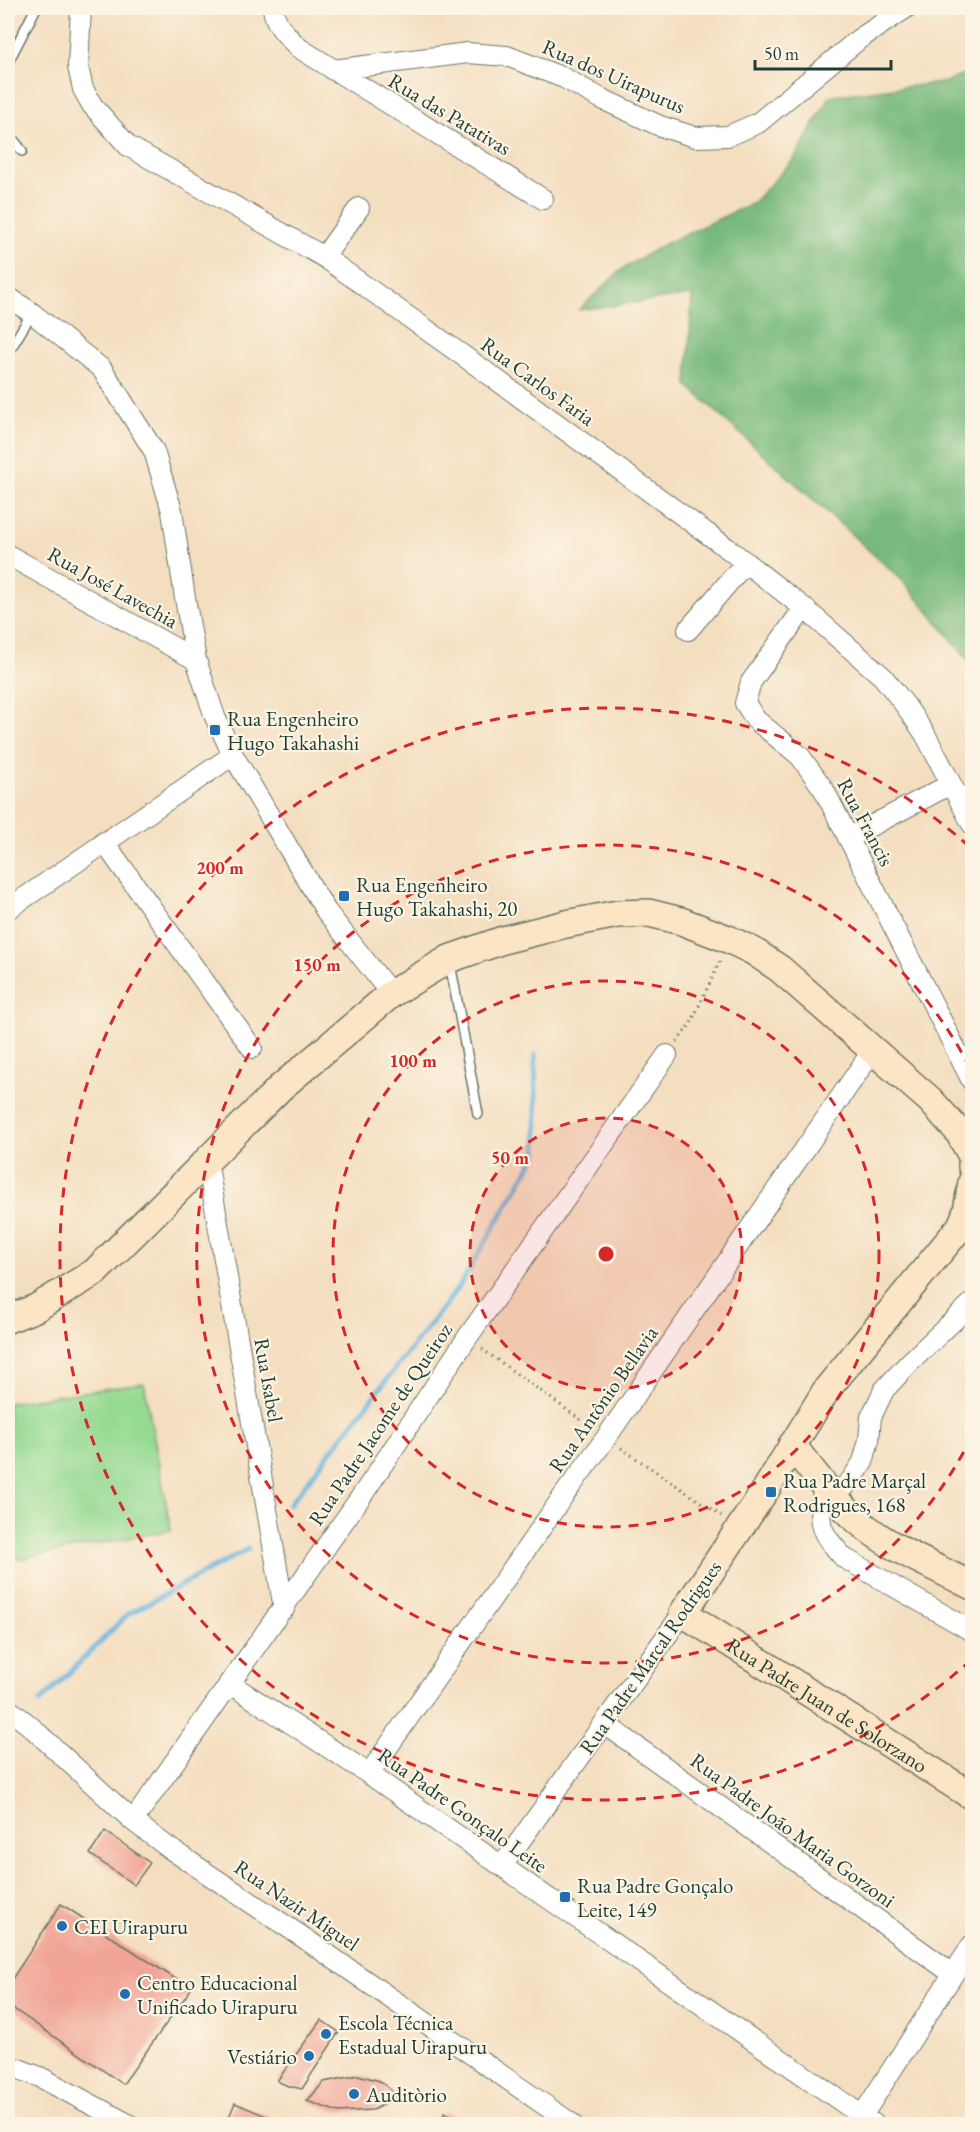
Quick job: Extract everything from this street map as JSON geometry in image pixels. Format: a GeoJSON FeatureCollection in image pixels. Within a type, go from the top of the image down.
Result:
{"type":"FeatureCollection","features":[{"type":"Feature","properties":{"kind":"main road"},"geometry":{"type":"LineString","coordinates":[[8,1319],[36,1308],[95,1272],[280,1088],[391,994],[449,959],[478,948],[542,929],[618,914],[649,913],[681,921],[753,951],[780,969],[930,1100],[958,1131],[972,1165]]}},
{"type":"Feature","properties":{"kind":"main road","name":"Rua Padre Marcal Rodrigues"},"geometry":{"type":"LineString","coordinates":[[683,1613],[827,1389],[961,1226],[968,1211],[972,1165]]}},
{"type":"Feature","properties":{"kind":"main road"},"geometry":{"type":"LineString","coordinates":[[792,1445],[829,1492],[863,1525],[884,1539],[972,1586]]}},
{"type":"Feature","properties":{"kind":"main road","name":"Rua Padre Juan de Solorzano"},"geometry":{"type":"LineString","coordinates":[[683,1613],[972,1796]]}},
{"type":"Feature","properties":{"kind":"street","name":"Rua Carlos Faria"},"geometry":{"type":"LineString","coordinates":[[81,8],[78,67],[83,89],[92,105],[128,146],[324,257],[746,562],[804,608],[883,677],[925,734],[972,824]]}},
{"type":"Feature","properties":{"kind":"street","name":"Rua das Patativas"},"geometry":{"type":"LineString","coordinates":[[273,8],[276,20],[299,48],[543,199]]}},
{"type":"Feature","properties":{"kind":"street","name":"Rua dos Uirapurus"},"geometry":{"type":"LineString","coordinates":[[333,70],[468,52],[507,56],[564,78],[660,126],[695,137],[728,136],[758,123],[859,39],[906,8]]}},
{"type":"Feature","properties":{"kind":"street"},"geometry":{"type":"LineString","coordinates":[[324,257],[359,208]]}},
{"type":"Feature","properties":{"kind":"street"},"geometry":{"type":"LineString","coordinates":[[8,297],[32,313],[102,369],[154,451],[172,511],[184,597],[196,660],[215,717],[233,754],[326,911],[391,994]]}},
{"type":"Feature","properties":{"kind":"street","name":"Rua José Lavechia"},"geometry":{"type":"LineString","coordinates":[[8,555],[196,660]]}},
{"type":"Feature","properties":{"kind":"street"},"geometry":{"type":"LineString","coordinates":[[688,630],[746,562]]}},
{"type":"Feature","properties":{"kind":"street","name":"Rua Francis"},"geometry":{"type":"LineString","coordinates":[[804,608],[751,682],[745,704],[756,720],[800,756],[824,790],[972,1081]]}},
{"type":"Feature","properties":{"kind":"street"},"geometry":{"type":"LineString","coordinates":[[8,909],[233,754]]}},
{"type":"Feature","properties":{"kind":"street"},"geometry":{"type":"LineString","coordinates":[[848,838],[951,784]]}},
{"type":"Feature","properties":{"kind":"street"},"geometry":{"type":"LineString","coordinates":[[104,842],[252,1048]]}},
{"type":"Feature","properties":{"kind":"street","name":"Rua Antônio Bellavia"},"geometry":{"type":"LineString","coordinates":[[369,1774],[606,1438],[873,1050]]}},
{"type":"Feature","properties":{"kind":"street","name":"Rua Padre Jacome de Queiroz"},"geometry":{"type":"LineString","coordinates":[[133,1821],[229,1683],[284,1609],[467,1338],[668,1055]]}},
{"type":"Feature","properties":{"kind":"street","name":"Rua Isabel"},"geometry":{"type":"LineString","coordinates":[[207,1160],[284,1609]]}},
{"type":"Feature","properties":{"kind":"street"},"geometry":{"type":"LineString","coordinates":[[972,1303],[884,1390],[871,1417],[869,1440],[863,1462],[852,1479],[829,1492],[819,1515],[822,1528],[829,1541],[844,1558],[972,1632]]}},
{"type":"Feature","properties":{"kind":"street","name":"Rua Padre Marcal Rodrigues"},"geometry":{"type":"LineString","coordinates":[[502,1866],[683,1613]]}},
{"type":"Feature","properties":{"kind":"street","name":"Rua Padre Gonçalo Leite"},"geometry":{"type":"LineString","coordinates":[[229,1683],[369,1774],[868,2120]]}},
{"type":"Feature","properties":{"kind":"street","name":"Rua Nazir Miguel"},"geometry":{"type":"LineString","coordinates":[[8,1709],[29,1725],[133,1821],[169,1848],[572,2124]]}},
{"type":"Feature","properties":{"kind":"street","name":"Rua Padre João Maria Gorzoni"},"geometry":{"type":"LineString","coordinates":[[605,1724],[953,1974]]}},
{"type":"Feature","properties":{"kind":"street"},"geometry":{"type":"LineString","coordinates":[[868,2120],[972,1945]]}},
{"type":"Feature","properties":{"kind":"street"},"geometry":{"type":"LineString","coordinates":[[8,2065],[40,2077],[128,2124]]}},
{"type":"Feature","properties":{"kind":"lane"},"geometry":{"type":"LineString","coordinates":[[8,62],[36,8]]}},
{"type":"Feature","properties":{"kind":"lane"},"geometry":{"type":"LineString","coordinates":[[8,133],[22,151]]}},
{"type":"Feature","properties":{"kind":"lane"},"geometry":{"type":"LineString","coordinates":[[8,353],[32,313]]}},
{"type":"Feature","properties":{"kind":"lane"},"geometry":{"type":"LineString","coordinates":[[449,959],[478,1114]]}},
{"type":"Feature","properties":{"kind":"path"},"geometry":{"type":"LineString","coordinates":[[691,1023],[715,975],[728,939]]}},
{"type":"Feature","properties":{"kind":"path"},"geometry":{"type":"LineString","coordinates":[[467,1338],[606,1438],[739,1528]]}},
{"type":"Feature","properties":{"kind":"green space"},"geometry":{"type":"Polygon","coordinates":[[[972,70],[972,664],[904,582],[687,385],[692,295],[579,310],[621,270],[663,245],[753,203],[794,159],[830,96],[946,82],[972,70]]]}},
{"type":"Feature","properties":{"kind":"green space"},"geometry":{"type":"Polygon","coordinates":[[[144,1383],[171,1530],[8,1561],[8,1403],[144,1383]]]}},
{"type":"Feature","properties":{"kind":"building"},"geometry":{"type":"Polygon","coordinates":[[[105,1831],[150,1863],[134,1885],[90,1854],[105,1831]]]}},
{"type":"Feature","properties":{"kind":"building"},"geometry":{"type":"Polygon","coordinates":[[[61,1904],[191,1989],[123,2084],[8,2005],[8,1985],[61,1904]]]}},
{"type":"Feature","properties":{"kind":"building","name":"Vestiário"},"geometry":{"type":"Polygon","coordinates":[[[321,2020],[339,2032],[302,2089],[277,2081],[321,2020]]]}},
{"type":"Feature","properties":{"kind":"building","name":"Auditòrio"},"geometry":{"type":"Polygon","coordinates":[[[358,2075],[380,2081],[396,2095],[373,2110],[338,2112],[307,2101],[324,2082],[358,2075]]]}},
{"type":"Feature","properties":{"kind":"building"},"geometry":{"type":"Polygon","coordinates":[[[235,2103],[285,2124],[226,2124],[235,2103]]]}},
{"type":"Feature","properties":{"kind":"building"},"geometry":{"type":"Polygon","coordinates":[[[444,2112],[461,2119],[467,2124],[442,2124],[444,2112]]]}},
{"type":"Feature","properties":{"kind":"waterway"},"geometry":{"type":"LineString","coordinates":[[289,1505],[459,1287],[537,1154],[535,1055]]}},
{"type":"Feature","properties":{"kind":"waterway"},"geometry":{"type":"LineString","coordinates":[[40,1702],[128,1614],[248,1549]]}},
{"type":"Feature","properties":{"kind":"place","name":"Rua Engenheiro Hugo Takahashi"},"geometry":{"type":"Point","coordinates":[215,730]}},
{"type":"Feature","properties":{"kind":"place","name":"Rua Engenheiro Hugo Takahashi, 20"},"geometry":{"type":"Point","coordinates":[344,896]}},
{"type":"Feature","properties":{"kind":"place","name":"Rua Padre Marçal Rodrigues, 168"},"geometry":{"type":"Point","coordinates":[771,1492]}},
{"type":"Feature","properties":{"kind":"place","name":"Rua Padre Gonçalo Leite, 149"},"geometry":{"type":"Point","coordinates":[565,1897]}},
{"type":"Feature","properties":{"kind":"place","name":"CEI Uirapuru"},"geometry":{"type":"Point","coordinates":[62,1926]}},
{"type":"Feature","properties":{"kind":"place","name":"Centro Educacional Unificado Uirapuru"},"geometry":{"type":"Point","coordinates":[125,1994]}},
{"type":"Feature","properties":{"kind":"place","name":"Escola Técnica Estadual Uirapuru"},"geometry":{"type":"Point","coordinates":[326,2034]}},
{"type":"Feature","properties":{"kind":"place","name":"Vestiário"},"geometry":{"type":"Point","coordinates":[309,2056]}},
{"type":"Feature","properties":{"kind":"place","name":"Auditòrio"},"geometry":{"type":"Point","coordinates":[354,2094]}}]}
